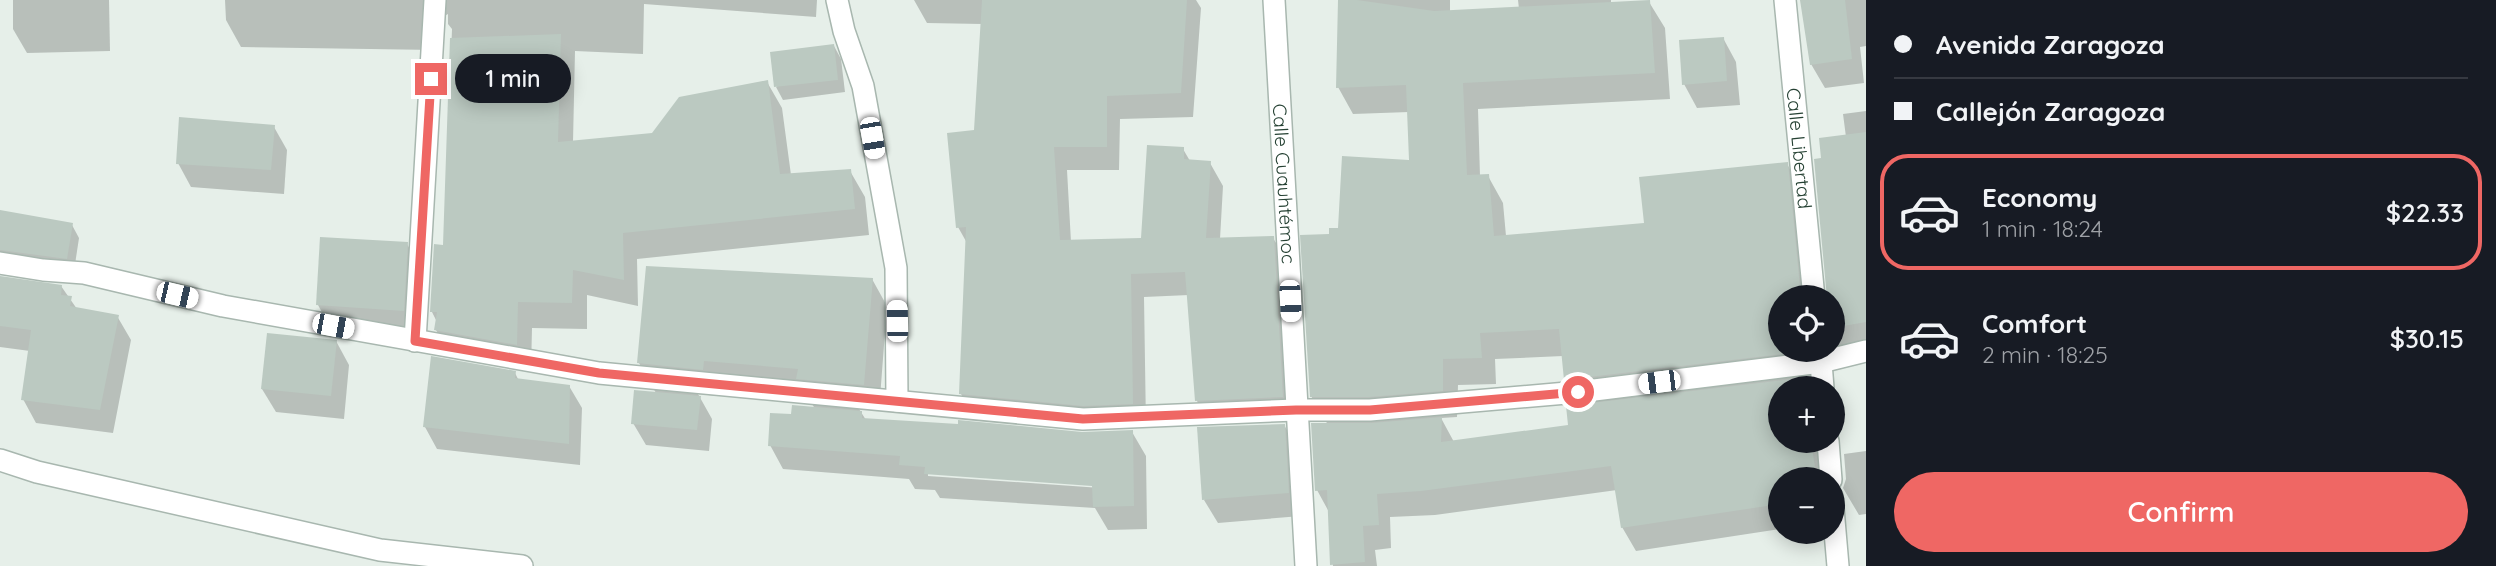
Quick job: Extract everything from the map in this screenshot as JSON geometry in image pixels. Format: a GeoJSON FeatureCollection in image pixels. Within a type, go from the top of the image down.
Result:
{"type":"FeatureCollection","features":[{"type":"Feature","properties":{"kind":"street"},"geometry":{"type":"LineString","coordinates":[[415,341],[436,0]]}},
{"type":"Feature","properties":{"kind":"street"},"geometry":{"type":"LineString","coordinates":[[838,0],[844,31],[863,86],[896,268],[897,401]]}},
{"type":"Feature","properties":{"kind":"street","name":"Calle Cuauhtémoc"},"geometry":{"type":"LineString","coordinates":[[1274,0],[1306,566]]}},
{"type":"Feature","properties":{"kind":"street","name":"Calle Libertad"},"geometry":{"type":"LineString","coordinates":[[1784,0],[1813,285]]}},
{"type":"Feature","properties":{"kind":"street"},"geometry":{"type":"LineString","coordinates":[[0,263],[84,273],[223,306],[599,373],[1083,419],[1296,410],[1370,410],[1522,397],[1776,362]]}},
{"type":"Feature","properties":{"kind":"street"},"geometry":{"type":"LineString","coordinates":[[1845,353],[1866,351]]}},
{"type":"Feature","properties":{"kind":"street"},"geometry":{"type":"LineString","coordinates":[[0,460],[37,472],[380,550],[522,566]]}},
{"type":"Feature","properties":{"kind":"street"},"geometry":{"type":"LineString","coordinates":[[1836,544],[1838,566]]}},
{"type":"Feature","properties":{"kind":"building"},"geometry":{"type":"Polygon","coordinates":[[[982,0],[1187,0],[1181,93],[1107,96],[1107,147],[1054,147],[1060,240],[1141,238],[1147,145],[1184,147],[1184,159],[1211,161],[1206,238],[1274,236],[1283,397],[1195,401],[1185,272],[1131,274],[1133,404],[1083,406],[959,394],[966,227],[956,228],[947,133],[974,130],[982,0]]]}},
{"type":"Feature","properties":{"kind":"building"},"geometry":{"type":"Polygon","coordinates":[[[1338,0],[1357,0],[1434,11],[1650,0],[1655,73],[1463,83],[1467,175],[1489,174],[1494,236],[1644,223],[1639,177],[1788,162],[1800,285],[1768,285],[1768,356],[1564,380],[1559,329],[1480,333],[1482,358],[1443,359],[1443,391],[1369,397],[1310,397],[1300,235],[1329,234],[1329,228],[1338,228],[1342,156],[1409,160],[1406,85],[1336,88],[1338,0]]]}},
{"type":"Feature","properties":{"kind":"building"},"geometry":{"type":"Polygon","coordinates":[[[1800,0],[1845,0],[1852,59],[1810,65],[1800,0]]]}},
{"type":"Feature","properties":{"kind":"building"},"geometry":{"type":"Polygon","coordinates":[[[561,34],[558,142],[652,133],[679,97],[768,80],[780,174],[851,169],[855,209],[623,233],[624,280],[573,270],[572,303],[518,302],[517,345],[434,330],[437,312],[430,312],[434,244],[443,245],[450,38],[561,34]]]}},
{"type":"Feature","properties":{"kind":"building"},"geometry":{"type":"Polygon","coordinates":[[[1724,37],[1727,81],[1682,85],[1679,40],[1724,37]]]}},
{"type":"Feature","properties":{"kind":"building"},"geometry":{"type":"Polygon","coordinates":[[[834,44],[838,80],[774,87],[770,52],[834,44]]]}},
{"type":"Feature","properties":{"kind":"building"},"geometry":{"type":"Polygon","coordinates":[[[179,117],[275,125],[271,170],[176,164],[179,117]]]}},
{"type":"Feature","properties":{"kind":"building"},"geometry":{"type":"Polygon","coordinates":[[[1866,132],[1866,322],[1845,326],[1845,285],[1826,285],[1814,159],[1821,158],[1819,138],[1866,132]]]}},
{"type":"Feature","properties":{"kind":"building"},"geometry":{"type":"Polygon","coordinates":[[[0,210],[73,223],[67,259],[0,250],[0,210]]]}},
{"type":"Feature","properties":{"kind":"building"},"geometry":{"type":"Polygon","coordinates":[[[320,237],[408,242],[404,311],[316,305],[320,237]]]}},
{"type":"Feature","properties":{"kind":"building"},"geometry":{"type":"Polygon","coordinates":[[[646,266],[873,278],[864,385],[796,379],[798,369],[704,361],[703,370],[637,363],[646,266]]]}},
{"type":"Feature","properties":{"kind":"building"},"geometry":{"type":"Polygon","coordinates":[[[0,276],[62,285],[61,295],[72,296],[70,306],[119,315],[100,410],[21,400],[31,330],[0,326],[0,276]]]}},
{"type":"Feature","properties":{"kind":"building"},"geometry":{"type":"Polygon","coordinates":[[[267,333],[337,340],[331,396],[261,389],[267,333]]]}},
{"type":"Feature","properties":{"kind":"building"},"geometry":{"type":"Polygon","coordinates":[[[431,356],[516,371],[515,378],[570,385],[569,444],[423,427],[431,356]]]}},
{"type":"Feature","properties":{"kind":"building"},"geometry":{"type":"Polygon","coordinates":[[[1768,382],[1768,453],[1813,453],[1815,467],[1768,467],[1768,506],[1621,528],[1611,466],[1421,491],[1377,494],[1379,525],[1363,526],[1365,562],[1330,565],[1327,490],[1315,491],[1311,423],[1371,423],[1442,417],[1441,442],[1568,425],[1566,406],[1768,382]]]}},
{"type":"Feature","properties":{"kind":"building"},"geometry":{"type":"Polygon","coordinates":[[[634,390],[701,396],[697,430],[631,424],[634,390]]]}},
{"type":"Feature","properties":{"kind":"building"},"geometry":{"type":"Polygon","coordinates":[[[792,405],[862,411],[862,418],[958,424],[958,420],[1082,432],[1133,430],[1134,506],[1093,507],[1092,486],[924,474],[925,467],[899,465],[900,456],[768,446],[770,413],[791,414],[792,405]]]}},
{"type":"Feature","properties":{"kind":"building"},"geometry":{"type":"Polygon","coordinates":[[[1285,424],[1289,493],[1202,500],[1197,427],[1285,424]]]}},
{"type":"Feature","properties":{"kind":"route"},"geometry":{"type":"LineString","coordinates":[[431,79],[415,341],[599,373],[1083,419],[1296,410],[1370,410],[1578,392]]}}]}
